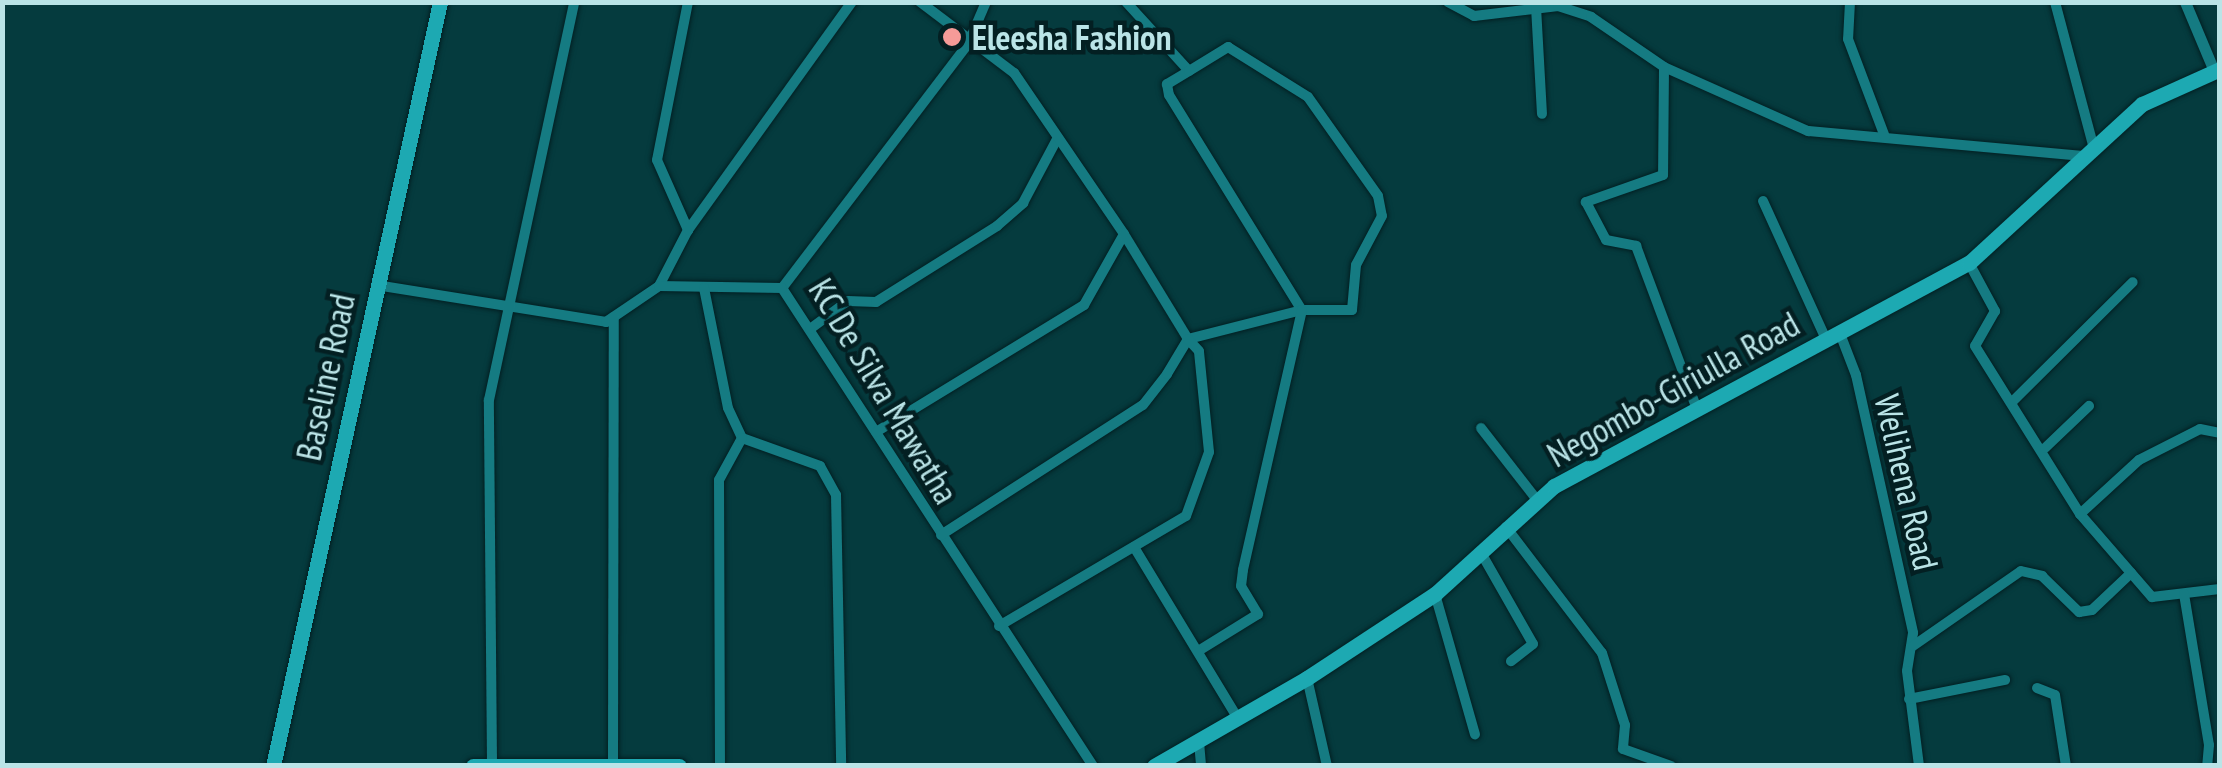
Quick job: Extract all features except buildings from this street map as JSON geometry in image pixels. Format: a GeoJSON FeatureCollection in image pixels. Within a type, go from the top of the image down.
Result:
{"type":"FeatureCollection","features":[{"type":"Feature","properties":{"kind":"main road","name":"Baseline Road"},"geometry":{"type":"LineString","coordinates":[[273,766],[440,2]]}},
{"type":"Feature","properties":{"kind":"main road","name":"Negombo-Giriulla Road"},"geometry":{"type":"LineString","coordinates":[[1154,766],[1308,678],[1435,594],[1505,525],[1537,500],[1697,409],[1969,264],[2087,150],[2142,104],[2216,70]]}},
{"type":"Feature","properties":{"kind":"main road"},"geometry":{"type":"LineString","coordinates":[[473,766],[679,766]]}},
{"type":"Feature","properties":{"kind":"street"},"geometry":{"type":"LineString","coordinates":[[492,764],[488,400],[574,2]]}},
{"type":"Feature","properties":{"kind":"street"},"geometry":{"type":"LineString","coordinates":[[688,2],[657,160],[688,230]]}},
{"type":"Feature","properties":{"kind":"street"},"geometry":{"type":"LineString","coordinates":[[376,285],[606,322],[660,286],[688,230],[852,2]]}},
{"type":"Feature","properties":{"kind":"street"},"geometry":{"type":"LineString","coordinates":[[920,2],[968,44],[1014,72],[1199,352],[1209,452],[1186,516],[998,626]]}},
{"type":"Feature","properties":{"kind":"street","name":"KC De Silva Mawatha"},"geometry":{"type":"LineString","coordinates":[[986,2],[968,44],[782,288],[998,626],[1093,766]]}},
{"type":"Feature","properties":{"kind":"street"},"geometry":{"type":"LineString","coordinates":[[1126,2],[1189,71]]}},
{"type":"Feature","properties":{"kind":"street"},"geometry":{"type":"LineString","coordinates":[[1448,2],[1486,17],[1536,7],[1591,17],[1664,67],[1808,131],[2087,150],[2056,2]]}},
{"type":"Feature","properties":{"kind":"street"},"geometry":{"type":"LineString","coordinates":[[1850,2],[1848,40],[1885,136]]}},
{"type":"Feature","properties":{"kind":"street"},"geometry":{"type":"LineString","coordinates":[[2185,2],[2216,70]]}},
{"type":"Feature","properties":{"kind":"street"},"geometry":{"type":"LineString","coordinates":[[1536,7],[1542,114]]}},
{"type":"Feature","properties":{"kind":"street"},"geometry":{"type":"LineString","coordinates":[[941,535],[1142,405],[1188,339],[1302,310],[1352,310],[1356,266],[1382,216],[1378,196],[1329,120],[1263,67],[1228,48],[1167,84],[1169,95],[1302,310],[1243,570],[1241,586],[1258,614],[1198,651]]}},
{"type":"Feature","properties":{"kind":"street"},"geometry":{"type":"LineString","coordinates":[[1664,67],[1663,174],[1586,202],[1606,240],[1636,246],[1697,409]]}},
{"type":"Feature","properties":{"kind":"street"},"geometry":{"type":"LineString","coordinates":[[810,329],[848,300],[876,302],[997,226],[1023,203],[1057,140]]}},
{"type":"Feature","properties":{"kind":"street","name":"Welihena Road"},"geometry":{"type":"LineString","coordinates":[[1762,200],[1856,375],[1912,646],[1909,698],[1920,766]]}},
{"type":"Feature","properties":{"kind":"street"},"geometry":{"type":"LineString","coordinates":[[876,432],[1084,305],[1124,234]]}},
{"type":"Feature","properties":{"kind":"street"},"geometry":{"type":"LineString","coordinates":[[1969,264],[1995,311],[1976,346],[2045,448],[2080,514],[2152,597],[2220,589]]}},
{"type":"Feature","properties":{"kind":"street"},"geometry":{"type":"LineString","coordinates":[[2012,402],[2133,282]]}},
{"type":"Feature","properties":{"kind":"street"},"geometry":{"type":"LineString","coordinates":[[660,286],[782,288]]}},
{"type":"Feature","properties":{"kind":"street"},"geometry":{"type":"LineString","coordinates":[[704,288],[728,408],[742,438],[820,466],[836,495],[840,766]]}},
{"type":"Feature","properties":{"kind":"street"},"geometry":{"type":"LineString","coordinates":[[614,317],[614,764]]}},
{"type":"Feature","properties":{"kind":"street"},"geometry":{"type":"LineString","coordinates":[[2045,448],[2089,406]]}},
{"type":"Feature","properties":{"kind":"street"},"geometry":{"type":"LineString","coordinates":[[1480,428],[1537,500]]}},
{"type":"Feature","properties":{"kind":"street"},"geometry":{"type":"LineString","coordinates":[[2080,514],[2139,460],[2200,428],[2220,434]]}},
{"type":"Feature","properties":{"kind":"street"},"geometry":{"type":"LineString","coordinates":[[720,766],[719,480],[742,438]]}},
{"type":"Feature","properties":{"kind":"street"},"geometry":{"type":"LineString","coordinates":[[1505,525],[1602,653],[1625,725],[1623,749],[1672,766]]}},
{"type":"Feature","properties":{"kind":"street"},"geometry":{"type":"LineString","coordinates":[[1134,548],[1238,719]]}},
{"type":"Feature","properties":{"kind":"street"},"geometry":{"type":"LineString","coordinates":[[1480,552],[1533,644],[1510,661]]}},
{"type":"Feature","properties":{"kind":"street","name":"Welihena Road"},"geometry":{"type":"LineString","coordinates":[[1912,646],[2021,571],[2042,576],[2079,612],[2092,610],[2131,573]]}},
{"type":"Feature","properties":{"kind":"street"},"geometry":{"type":"LineString","coordinates":[[1435,594],[1475,734]]}},
{"type":"Feature","properties":{"kind":"street"},"geometry":{"type":"LineString","coordinates":[[2184,594],[2207,766]]}},
{"type":"Feature","properties":{"kind":"street"},"geometry":{"type":"LineString","coordinates":[[1308,678],[1327,766]]}},
{"type":"Feature","properties":{"kind":"street"},"geometry":{"type":"LineString","coordinates":[[1909,698],[2004,680]]}},
{"type":"Feature","properties":{"kind":"street"},"geometry":{"type":"LineString","coordinates":[[2037,688],[2055,695],[2066,766]]}},
{"type":"Feature","properties":{"kind":"street"},"geometry":{"type":"LineString","coordinates":[[1198,742],[1201,766]]}},
{"type":"Feature","properties":{"kind":"place","name":"Eleesha Fashion"},"geometry":{"type":"Point","coordinates":[952,37]}}]}
